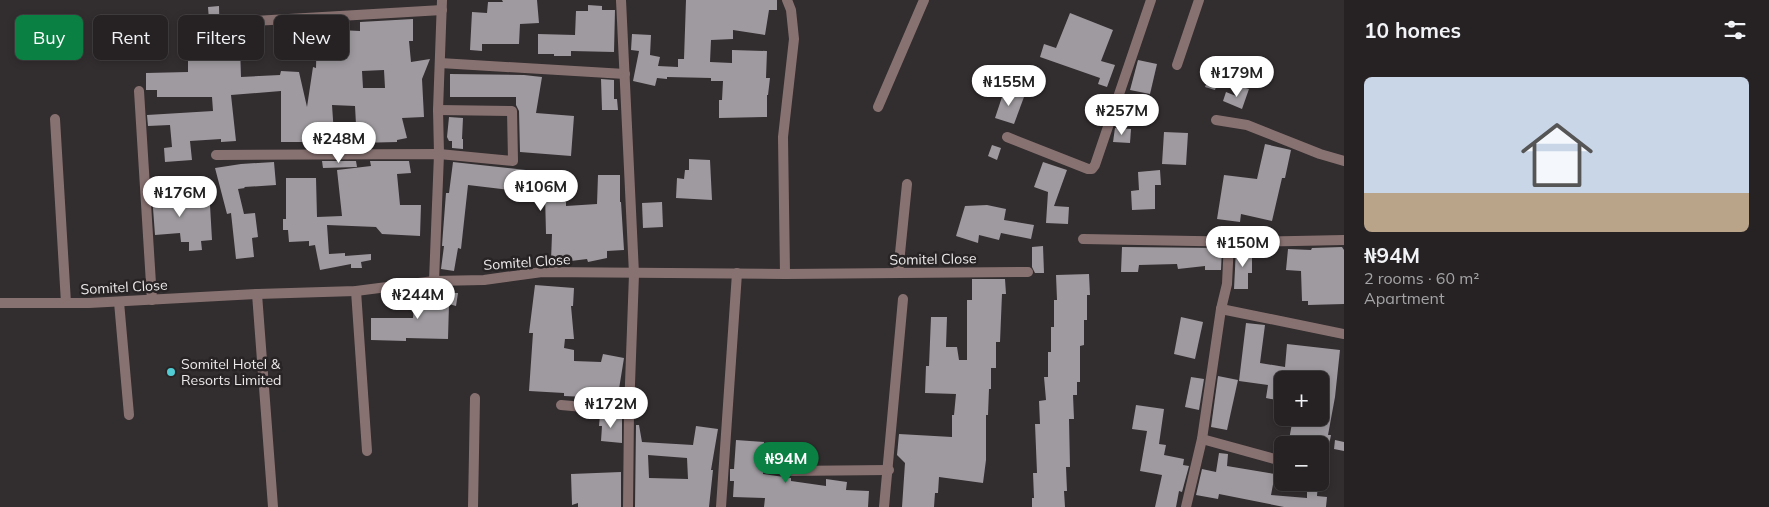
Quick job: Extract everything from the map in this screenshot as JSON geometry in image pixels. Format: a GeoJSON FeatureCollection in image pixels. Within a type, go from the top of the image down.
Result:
{"type":"FeatureCollection","features":[{"type":"Feature","properties":{"kind":"street"},"geometry":{"type":"LineString","coordinates":[[621,0],[634,274],[628,507]]}},
{"type":"Feature","properties":{"kind":"street"},"geometry":{"type":"LineString","coordinates":[[784,274],[782,137],[794,39],[791,10],[787,0]]}},
{"type":"Feature","properties":{"kind":"street"},"geometry":{"type":"LineString","coordinates":[[878,107],[924,0]]}},
{"type":"Feature","properties":{"kind":"street"},"geometry":{"type":"LineString","coordinates":[[1007,137],[1092,169],[1096,165],[1151,0]]}},
{"type":"Feature","properties":{"kind":"street"},"geometry":{"type":"LineString","coordinates":[[1176,64],[1199,0]]}},
{"type":"Feature","properties":{"kind":"street"},"geometry":{"type":"LineString","coordinates":[[264,20],[442,5],[434,281]]}},
{"type":"Feature","properties":{"kind":"street"},"geometry":{"type":"LineString","coordinates":[[440,63],[625,74]]}},
{"type":"Feature","properties":{"kind":"street"},"geometry":{"type":"LineString","coordinates":[[139,91],[152,300]]}},
{"type":"Feature","properties":{"kind":"street"},"geometry":{"type":"LineString","coordinates":[[216,155],[439,154],[514,161],[512,112],[438,110]]}},
{"type":"Feature","properties":{"kind":"street"},"geometry":{"type":"LineString","coordinates":[[55,119],[66,303]]}},
{"type":"Feature","properties":{"kind":"street"},"geometry":{"type":"LineString","coordinates":[[1216,120],[1247,125],[1320,154],[1344,161]]}},
{"type":"Feature","properties":{"kind":"street"},"geometry":{"type":"LineString","coordinates":[[898,274],[907,184]]}},
{"type":"Feature","properties":{"kind":"street"},"geometry":{"type":"LineString","coordinates":[[1083,239],[1344,240]]}},
{"type":"Feature","properties":{"kind":"street"},"geometry":{"type":"LineString","coordinates":[[1186,507],[1202,439],[1221,309],[1227,284],[1230,241]]}},
{"type":"Feature","properties":{"kind":"street","name":"Somitel Close"},"geometry":{"type":"LineString","coordinates":[[0,303],[120,302],[257,294],[356,292],[434,281],[484,280],[542,272],[634,274],[1028,272]]}},
{"type":"Feature","properties":{"kind":"street"},"geometry":{"type":"LineString","coordinates":[[721,507],[737,274]]}},
{"type":"Feature","properties":{"kind":"street"},"geometry":{"type":"LineString","coordinates":[[356,292],[367,452]]}},
{"type":"Feature","properties":{"kind":"street"},"geometry":{"type":"LineString","coordinates":[[257,294],[273,507]]}},
{"type":"Feature","properties":{"kind":"street"},"geometry":{"type":"LineString","coordinates":[[884,507],[889,470],[903,299]]}},
{"type":"Feature","properties":{"kind":"street"},"geometry":{"type":"LineString","coordinates":[[120,302],[129,416]]}},
{"type":"Feature","properties":{"kind":"street"},"geometry":{"type":"LineString","coordinates":[[1221,309],[1344,334]]}},
{"type":"Feature","properties":{"kind":"street"},"geometry":{"type":"LineString","coordinates":[[474,507],[475,398]]}},
{"type":"Feature","properties":{"kind":"street"},"geometry":{"type":"LineString","coordinates":[[562,405],[629,411]]}},
{"type":"Feature","properties":{"kind":"street"},"geometry":{"type":"LineString","coordinates":[[1202,439],[1274,459]]}},
{"type":"Feature","properties":{"kind":"street"},"geometry":{"type":"LineString","coordinates":[[786,471],[889,470]]}},
{"type":"Feature","properties":{"kind":"building"},"geometry":{"type":"Polygon","coordinates":[[[502,0],[537,0],[539,23],[520,24],[519,44],[482,44],[482,51],[470,50],[472,12],[487,13],[488,2],[503,2],[502,0]]]}},
{"type":"Feature","properties":{"kind":"building"},"geometry":{"type":"Polygon","coordinates":[[[686,0],[777,0],[777,10],[769,10],[765,35],[733,30],[733,39],[711,40],[710,62],[732,63],[732,50],[767,51],[766,78],[770,78],[767,95],[767,117],[719,118],[719,100],[722,100],[723,81],[711,81],[711,78],[667,77],[667,79],[657,78],[655,86],[633,81],[639,51],[631,50],[632,34],[651,35],[650,55],[660,57],[658,66],[678,67],[678,59],[684,59],[686,0]]]}},
{"type":"Feature","properties":{"kind":"building"},"geometry":{"type":"Polygon","coordinates":[[[588,5],[602,6],[602,10],[615,10],[614,52],[571,51],[571,56],[538,54],[538,34],[575,35],[576,11],[588,11],[588,5]]]}},
{"type":"Feature","properties":{"kind":"building"},"geometry":{"type":"Polygon","coordinates":[[[219,6],[219,15],[209,15],[208,7],[219,6]]]}},
{"type":"Feature","properties":{"kind":"building"},"geometry":{"type":"Polygon","coordinates":[[[1070,13],[1113,30],[1101,61],[1115,65],[1107,87],[1098,84],[1100,78],[1040,57],[1044,44],[1056,48],[1070,13]]]}},
{"type":"Feature","properties":{"kind":"building"},"geometry":{"type":"Polygon","coordinates":[[[413,19],[413,41],[409,41],[411,62],[430,59],[422,79],[424,117],[402,118],[407,138],[397,140],[397,142],[357,143],[355,106],[332,105],[334,134],[313,135],[313,142],[281,142],[281,91],[231,95],[236,141],[221,142],[221,139],[190,141],[192,160],[165,162],[164,148],[172,147],[170,125],[148,126],[147,115],[213,111],[212,97],[157,97],[157,90],[146,90],[146,73],[188,72],[188,60],[240,60],[241,77],[280,75],[281,71],[299,72],[307,107],[313,67],[316,68],[316,60],[349,60],[349,30],[360,31],[360,22],[413,19]],[[384,70],[362,71],[363,88],[385,88],[384,70]]]}},
{"type":"Feature","properties":{"kind":"building"},"geometry":{"type":"Polygon","coordinates":[[[1138,60],[1157,64],[1150,94],[1130,90],[1138,60]]]}},
{"type":"Feature","properties":{"kind":"building"},"geometry":{"type":"Polygon","coordinates":[[[450,74],[542,77],[536,113],[574,116],[571,156],[520,152],[519,111],[516,105],[516,97],[450,97],[450,74]]]}},
{"type":"Feature","properties":{"kind":"building"},"geometry":{"type":"Polygon","coordinates":[[[1209,77],[1218,80],[1215,90],[1205,87],[1209,77]]]}},
{"type":"Feature","properties":{"kind":"building"},"geometry":{"type":"Polygon","coordinates":[[[601,79],[614,80],[614,99],[617,99],[618,110],[602,110],[601,79]]]}},
{"type":"Feature","properties":{"kind":"building"},"geometry":{"type":"Polygon","coordinates":[[[1239,86],[1249,89],[1242,109],[1223,101],[1226,92],[1236,96],[1239,86]]]}},
{"type":"Feature","properties":{"kind":"building"},"geometry":{"type":"Polygon","coordinates":[[[1004,91],[1024,97],[1014,124],[995,118],[1004,91]]]}},
{"type":"Feature","properties":{"kind":"building"},"geometry":{"type":"Polygon","coordinates":[[[449,117],[463,118],[463,149],[452,148],[452,141],[449,141],[447,137],[449,117]]]}},
{"type":"Feature","properties":{"kind":"building"},"geometry":{"type":"Polygon","coordinates":[[[1115,128],[1131,129],[1130,143],[1113,142],[1115,128]]]}},
{"type":"Feature","properties":{"kind":"building"},"geometry":{"type":"Polygon","coordinates":[[[1164,132],[1188,133],[1186,165],[1162,164],[1164,132]]]}},
{"type":"Feature","properties":{"kind":"building"},"geometry":{"type":"Polygon","coordinates":[[[1265,144],[1291,150],[1272,221],[1241,214],[1240,222],[1217,219],[1224,175],[1257,179],[1265,144]]]}},
{"type":"Feature","properties":{"kind":"building"},"geometry":{"type":"Polygon","coordinates":[[[992,145],[1001,148],[997,160],[988,156],[992,145]]]}},
{"type":"Feature","properties":{"kind":"building"},"geometry":{"type":"Polygon","coordinates":[[[689,159],[710,160],[712,200],[676,198],[677,178],[684,179],[685,170],[689,170],[689,159]]]}},
{"type":"Feature","properties":{"kind":"building"},"geometry":{"type":"Polygon","coordinates":[[[322,161],[356,161],[357,167],[323,168],[322,161]]]}},
{"type":"Feature","properties":{"kind":"building"},"geometry":{"type":"Polygon","coordinates":[[[370,161],[409,161],[411,173],[397,174],[400,205],[421,205],[420,236],[382,234],[376,227],[327,225],[329,254],[345,253],[345,256],[371,254],[371,260],[361,262],[362,268],[351,268],[351,264],[320,270],[315,245],[309,246],[309,241],[289,242],[288,230],[283,230],[283,219],[286,219],[286,178],[316,178],[317,217],[342,216],[337,170],[371,166],[370,161]]]}},
{"type":"Feature","properties":{"kind":"building"},"geometry":{"type":"Polygon","coordinates":[[[274,162],[276,185],[238,189],[244,214],[255,213],[258,237],[252,238],[254,257],[236,259],[231,213],[227,214],[215,168],[274,162]]]}},
{"type":"Feature","properties":{"kind":"building"},"geometry":{"type":"Polygon","coordinates":[[[453,162],[544,172],[544,176],[566,177],[566,206],[597,204],[598,175],[620,175],[624,250],[607,251],[607,258],[588,262],[587,259],[551,261],[552,234],[546,234],[545,194],[468,185],[461,249],[458,248],[454,271],[441,269],[446,193],[449,193],[453,162]]]}},
{"type":"Feature","properties":{"kind":"building"},"geometry":{"type":"Polygon","coordinates":[[[1043,162],[1067,170],[1054,206],[1069,207],[1068,224],[1046,223],[1048,192],[1034,187],[1043,162]]]}},
{"type":"Feature","properties":{"kind":"building"},"geometry":{"type":"Polygon","coordinates":[[[1160,170],[1161,185],[1155,185],[1155,209],[1132,210],[1131,191],[1139,190],[1138,172],[1160,170]]]}},
{"type":"Feature","properties":{"kind":"building"},"geometry":{"type":"Polygon","coordinates":[[[168,180],[170,207],[210,205],[212,240],[201,241],[202,250],[189,251],[189,242],[181,242],[180,233],[155,235],[151,181],[168,180]]]}},
{"type":"Feature","properties":{"kind":"building"},"geometry":{"type":"Polygon","coordinates":[[[662,202],[663,227],[643,228],[642,203],[662,202]]]}},
{"type":"Feature","properties":{"kind":"building"},"geometry":{"type":"Polygon","coordinates":[[[987,205],[1006,209],[1004,220],[1034,225],[1031,239],[1001,233],[999,240],[979,235],[978,243],[956,236],[965,206],[987,205]]]}},
{"type":"Feature","properties":{"kind":"building"},"geometry":{"type":"Polygon","coordinates":[[[1043,246],[1044,273],[1035,273],[1032,267],[1032,247],[1043,246]]]}},
{"type":"Feature","properties":{"kind":"building"},"geometry":{"type":"Polygon","coordinates":[[[1122,247],[1222,248],[1221,270],[1205,270],[1205,266],[1178,269],[1177,264],[1139,265],[1138,272],[1121,272],[1122,247]]]}},
{"type":"Feature","properties":{"kind":"building"},"geometry":{"type":"Polygon","coordinates":[[[1342,247],[1344,250],[1344,304],[1308,305],[1308,301],[1302,301],[1301,271],[1286,270],[1288,249],[1311,250],[1312,248],[1342,247]]]}},
{"type":"Feature","properties":{"kind":"building"},"geometry":{"type":"Polygon","coordinates":[[[1236,249],[1252,249],[1252,273],[1248,273],[1248,289],[1234,289],[1236,249]]]}},
{"type":"Feature","properties":{"kind":"building"},"geometry":{"type":"Polygon","coordinates":[[[1089,274],[1090,295],[1087,295],[1087,320],[1084,320],[1084,345],[1080,346],[1080,382],[1077,382],[1077,395],[1073,395],[1074,419],[1069,419],[1070,467],[1066,467],[1067,491],[1064,491],[1065,507],[1032,507],[1032,498],[1034,498],[1033,473],[1037,473],[1035,424],[1040,424],[1039,401],[1046,400],[1044,377],[1048,377],[1051,327],[1054,327],[1054,300],[1057,300],[1056,275],[1089,274]]]}},
{"type":"Feature","properties":{"kind":"building"},"geometry":{"type":"Polygon","coordinates":[[[972,279],[1005,279],[1006,294],[1002,294],[1000,342],[996,342],[996,368],[991,368],[991,389],[989,389],[988,415],[986,415],[986,460],[983,483],[939,477],[938,493],[935,493],[934,507],[902,507],[905,463],[897,455],[899,434],[952,437],[952,415],[954,415],[956,394],[925,393],[926,366],[929,366],[931,317],[947,317],[946,347],[957,347],[959,360],[967,360],[967,300],[972,300],[972,279]]]}},
{"type":"Feature","properties":{"kind":"building"},"geometry":{"type":"Polygon","coordinates":[[[535,285],[574,288],[573,306],[571,306],[574,339],[565,339],[564,348],[574,350],[574,361],[601,362],[603,354],[624,358],[619,389],[623,389],[622,404],[586,400],[586,397],[564,396],[564,393],[529,391],[533,333],[529,333],[535,285]]]}},
{"type":"Feature","properties":{"kind":"building"},"geometry":{"type":"Polygon","coordinates":[[[417,292],[458,293],[456,306],[449,304],[448,339],[406,338],[406,341],[371,340],[371,318],[413,318],[417,292]]]}},
{"type":"Feature","properties":{"kind":"building"},"geometry":{"type":"Polygon","coordinates":[[[1181,317],[1203,322],[1195,359],[1174,354],[1181,317]]]}},
{"type":"Feature","properties":{"kind":"building"},"geometry":{"type":"Polygon","coordinates":[[[1246,323],[1265,325],[1260,363],[1285,367],[1287,344],[1340,350],[1335,397],[1328,435],[1331,435],[1329,445],[1329,436],[1290,436],[1292,426],[1329,426],[1329,371],[1274,371],[1274,400],[1266,398],[1268,385],[1239,381],[1246,323]]]}},
{"type":"Feature","properties":{"kind":"building"},"geometry":{"type":"Polygon","coordinates":[[[1218,376],[1238,380],[1227,430],[1211,427],[1218,376]]]}},
{"type":"Feature","properties":{"kind":"building"},"geometry":{"type":"Polygon","coordinates":[[[1191,377],[1204,379],[1199,410],[1185,407],[1191,377]]]}},
{"type":"Feature","properties":{"kind":"building"},"geometry":{"type":"Polygon","coordinates":[[[1136,405],[1164,409],[1159,444],[1166,445],[1164,455],[1184,459],[1183,465],[1189,466],[1182,492],[1179,491],[1176,507],[1155,507],[1162,475],[1140,471],[1147,431],[1132,429],[1136,405]]]}},
{"type":"Feature","properties":{"kind":"building"},"geometry":{"type":"Polygon","coordinates":[[[600,415],[622,417],[622,443],[601,441],[602,426],[599,426],[600,415]]]}},
{"type":"Feature","properties":{"kind":"building"},"geometry":{"type":"Polygon","coordinates":[[[636,425],[639,425],[642,442],[693,445],[696,426],[718,429],[711,470],[713,470],[709,507],[635,507],[636,425]],[[648,455],[649,478],[688,479],[687,458],[648,455]]]}},
{"type":"Feature","properties":{"kind":"building"},"geometry":{"type":"Polygon","coordinates":[[[736,440],[764,442],[763,474],[791,478],[791,481],[826,486],[826,479],[847,482],[846,490],[869,491],[868,507],[764,507],[765,498],[733,497],[734,481],[730,481],[730,469],[734,469],[736,440]]]}},
{"type":"Feature","properties":{"kind":"building"},"geometry":{"type":"Polygon","coordinates":[[[1335,440],[1344,442],[1344,451],[1334,449],[1335,440]]]}},
{"type":"Feature","properties":{"kind":"building"},"geometry":{"type":"Polygon","coordinates":[[[1219,453],[1228,454],[1227,466],[1274,474],[1271,495],[1307,498],[1307,491],[1317,491],[1317,496],[1327,497],[1326,507],[1284,507],[1219,494],[1218,499],[1196,495],[1202,469],[1216,472],[1219,453]]]}},
{"type":"Feature","properties":{"kind":"building"},"geometry":{"type":"Polygon","coordinates":[[[621,472],[621,507],[578,507],[578,503],[572,505],[571,474],[621,472]]]}},
{"type":"Feature","properties":{"kind":"place","name":"Somitel Hotel & Resorts Limited"},"geometry":{"type":"Point","coordinates":[171,372]}}]}
